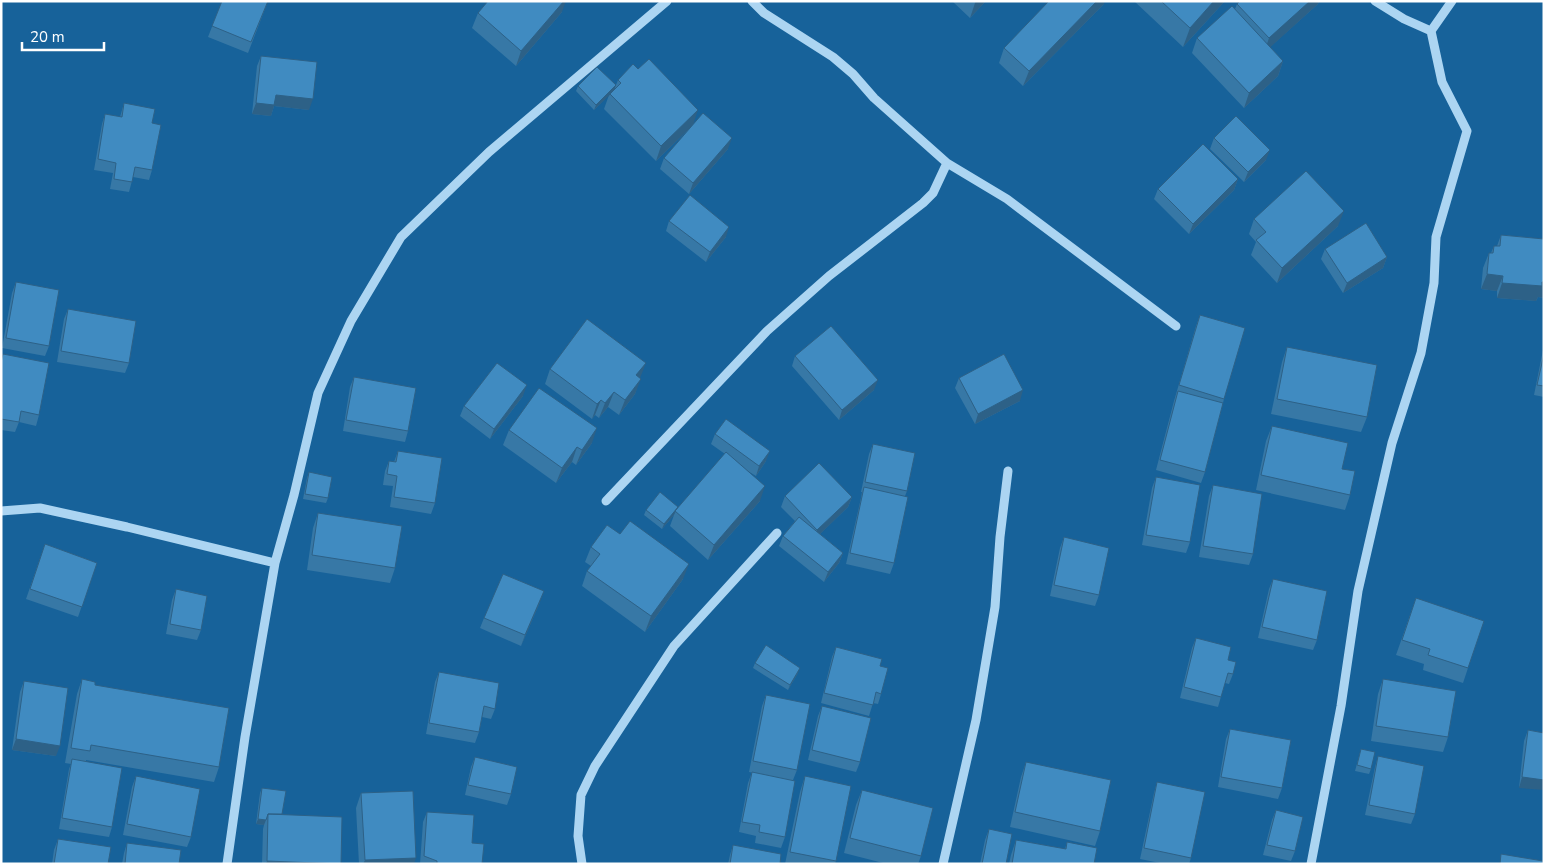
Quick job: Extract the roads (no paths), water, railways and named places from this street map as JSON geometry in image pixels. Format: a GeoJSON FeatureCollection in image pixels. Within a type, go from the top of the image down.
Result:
{"type":"FeatureCollection","features":[{"type":"Feature","properties":{"kind":"street"},"geometry":{"type":"LineString","coordinates":[[228,864],[245,737],[275,563],[294,496],[318,394],[351,321],[401,237],[489,152],[667,1]]}},
{"type":"Feature","properties":{"kind":"street"},"geometry":{"type":"LineString","coordinates":[[752,1],[764,14],[833,57],[853,74],[874,98],[947,163],[1007,199],[1176,326]]}},
{"type":"Feature","properties":{"kind":"street"},"geometry":{"type":"LineString","coordinates":[[1375,1],[1404,19],[1431,31]]}},
{"type":"Feature","properties":{"kind":"street"},"geometry":{"type":"LineString","coordinates":[[1311,864],[1341,706],[1358,591],[1392,443],[1421,353],[1434,283],[1436,237],[1467,131],[1442,82],[1431,31],[1452,1]]}},
{"type":"Feature","properties":{"kind":"street"},"geometry":{"type":"LineString","coordinates":[[606,500],[768,331],[829,276],[923,203],[932,193],[947,163]]}},
{"type":"Feature","properties":{"kind":"street"},"geometry":{"type":"LineString","coordinates":[[943,864],[976,720],[993,617],[1008,471]]}},
{"type":"Feature","properties":{"kind":"street"},"geometry":{"type":"LineString","coordinates":[[1,512],[40,508],[275,563]]}},
{"type":"Feature","properties":{"kind":"street"},"geometry":{"type":"LineString","coordinates":[[582,864],[578,836],[581,794],[595,766],[674,646],[777,534]]}}]}
